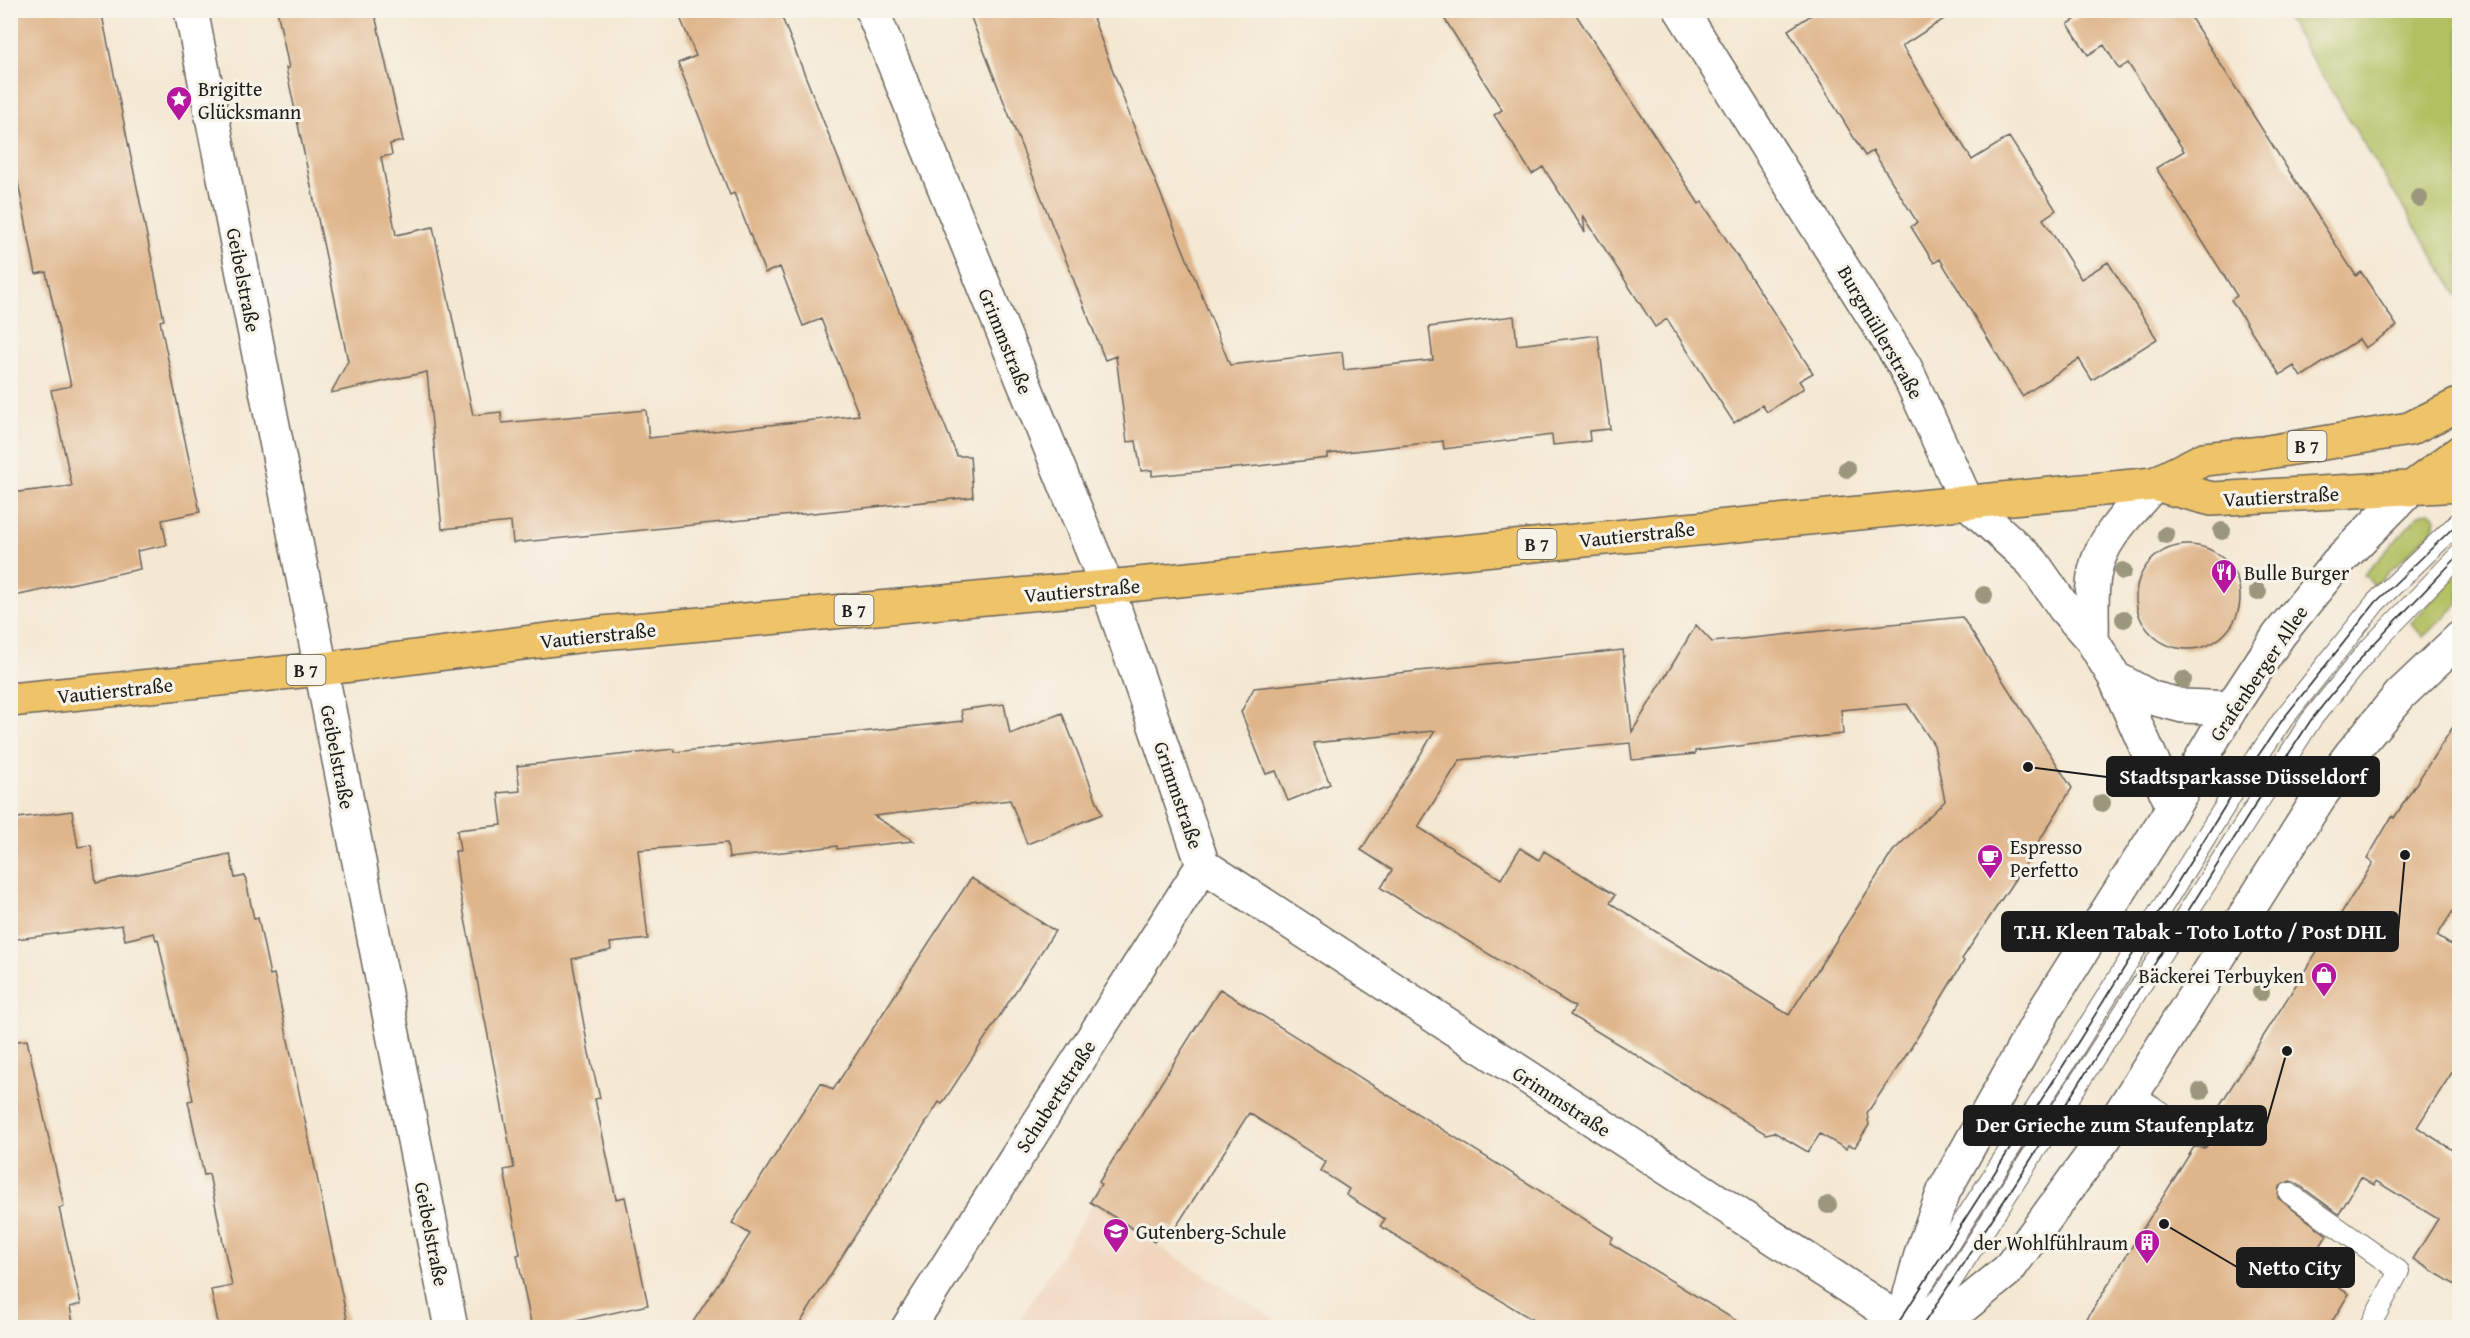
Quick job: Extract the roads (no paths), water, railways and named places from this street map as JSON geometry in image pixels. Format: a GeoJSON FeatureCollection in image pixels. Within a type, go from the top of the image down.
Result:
{"type":"FeatureCollection","features":[{"type":"Feature","properties":{"kind":"main road","name":"Vautierstraße"},"geometry":{"type":"LineString","coordinates":[[2154,484],[2204,459],[2262,453],[2409,429],[2460,404]]}},
{"type":"Feature","properties":{"kind":"main road"},"geometry":{"type":"LineString","coordinates":[[2410,489],[2460,452]]}},
{"type":"Feature","properties":{"kind":"main road","name":"Vautierstraße"},"geometry":{"type":"LineString","coordinates":[[10,700],[321,669],[602,633],[1107,587],[2154,484],[2212,499],[2410,489]]}},
{"type":"Feature","properties":{"kind":"main road","name":"B 7"},"geometry":{"type":"LineString","coordinates":[[2410,489],[2460,485]]}},
{"type":"Feature","properties":{"kind":"street","name":"Geibelstraße"},"geometry":{"type":"LineString","coordinates":[[190,10],[451,1328]]}},
{"type":"Feature","properties":{"kind":"street","name":"Grimmstraße"},"geometry":{"type":"LineString","coordinates":[[872,10],[1107,587],[1203,865],[1905,1326]]}},
{"type":"Feature","properties":{"kind":"street","name":"Burgmüllerstraße"},"geometry":{"type":"LineString","coordinates":[[1681,10],[1905,367],[1967,502],[2033,563],[2092,640],[2115,678],[2173,807]]}},
{"type":"Feature","properties":{"kind":"street"},"geometry":{"type":"LineString","coordinates":[[2092,640],[2094,573],[2100,554],[2113,533],[2154,484]]}},
{"type":"Feature","properties":{"kind":"street","name":"Grafenberger Allee"},"geometry":{"type":"LineString","coordinates":[[1905,1326],[1910,1294],[1922,1251],[1944,1191],[2024,1043],[2173,807],[2231,708],[2279,635],[2330,572],[2410,489]]}},
{"type":"Feature","properties":{"kind":"street"},"geometry":{"type":"LineString","coordinates":[[1905,1326],[1954,1314],[2008,1270],[2106,1136],[2320,796],[2400,695],[2460,639]]}},
{"type":"Feature","properties":{"kind":"street"},"geometry":{"type":"LineString","coordinates":[[2115,678],[2152,698],[2183,706],[2231,708]]}},
{"type":"Feature","properties":{"kind":"street","name":"Schubertstraße"},"geometry":{"type":"LineString","coordinates":[[908,1328],[1203,865]]}},
{"type":"Feature","properties":{"kind":"lane"},"geometry":{"type":"LineString","coordinates":[[1905,1326],[1923,1284],[2235,790],[2283,719],[2322,667],[2376,603],[2460,521]]}},
{"type":"Feature","properties":{"kind":"lane"},"geometry":{"type":"LineString","coordinates":[[1905,1326],[1942,1296],[2311,720],[2366,652],[2460,554]]}},
{"type":"Feature","properties":{"kind":"lane"},"geometry":{"type":"LineString","coordinates":[[2133,1094],[2200,1137]]}},
{"type":"Feature","properties":{"kind":"lane"},"geometry":{"type":"LineString","coordinates":[[2289,1193],[2399,1271],[2369,1328]]}},
{"type":"Feature","properties":{"kind":"tram line"},"geometry":{"type":"LineString","coordinates":[[1895,1328],[2070,1055],[2235,790],[2283,719],[2376,602],[2460,521]]}},
{"type":"Feature","properties":{"kind":"tram line"},"geometry":{"type":"LineString","coordinates":[[1921,1328],[2311,720],[2366,652],[2460,554]]}},
{"type":"Feature","properties":{"kind":"place","name":"Brigitte Glücksmann"},"geometry":{"type":"Point","coordinates":[179,122]}},
{"type":"Feature","properties":{"kind":"place","name":"Bulle Burger"},"geometry":{"type":"Point","coordinates":[2224,595]}},
{"type":"Feature","properties":{"kind":"place","name":"Stadtsparkasse Düsseldorf"},"geometry":{"type":"Point","coordinates":[2028,767]}},
{"type":"Feature","properties":{"kind":"place","name":"T.H. Kleen Tabak - Toto Lotto / Post DHL"},"geometry":{"type":"Point","coordinates":[2405,855]}},
{"type":"Feature","properties":{"kind":"place","name":"Espresso Perfetto"},"geometry":{"type":"Point","coordinates":[1990,880]}},
{"type":"Feature","properties":{"kind":"place","name":"Bäckerei Terbuyken"},"geometry":{"type":"Point","coordinates":[2324,998]}},
{"type":"Feature","properties":{"kind":"place","name":"Der Grieche zum Staufenplatz"},"geometry":{"type":"Point","coordinates":[2287,1051]}},
{"type":"Feature","properties":{"kind":"place","name":"Netto City"},"geometry":{"type":"Point","coordinates":[2164,1224]}},
{"type":"Feature","properties":{"kind":"place","name":"Gutenberg-Schule"},"geometry":{"type":"Point","coordinates":[1116,1254]}},
{"type":"Feature","properties":{"kind":"place","name":"der Wohlfühlraum"},"geometry":{"type":"Point","coordinates":[2147,1265]}}]}
